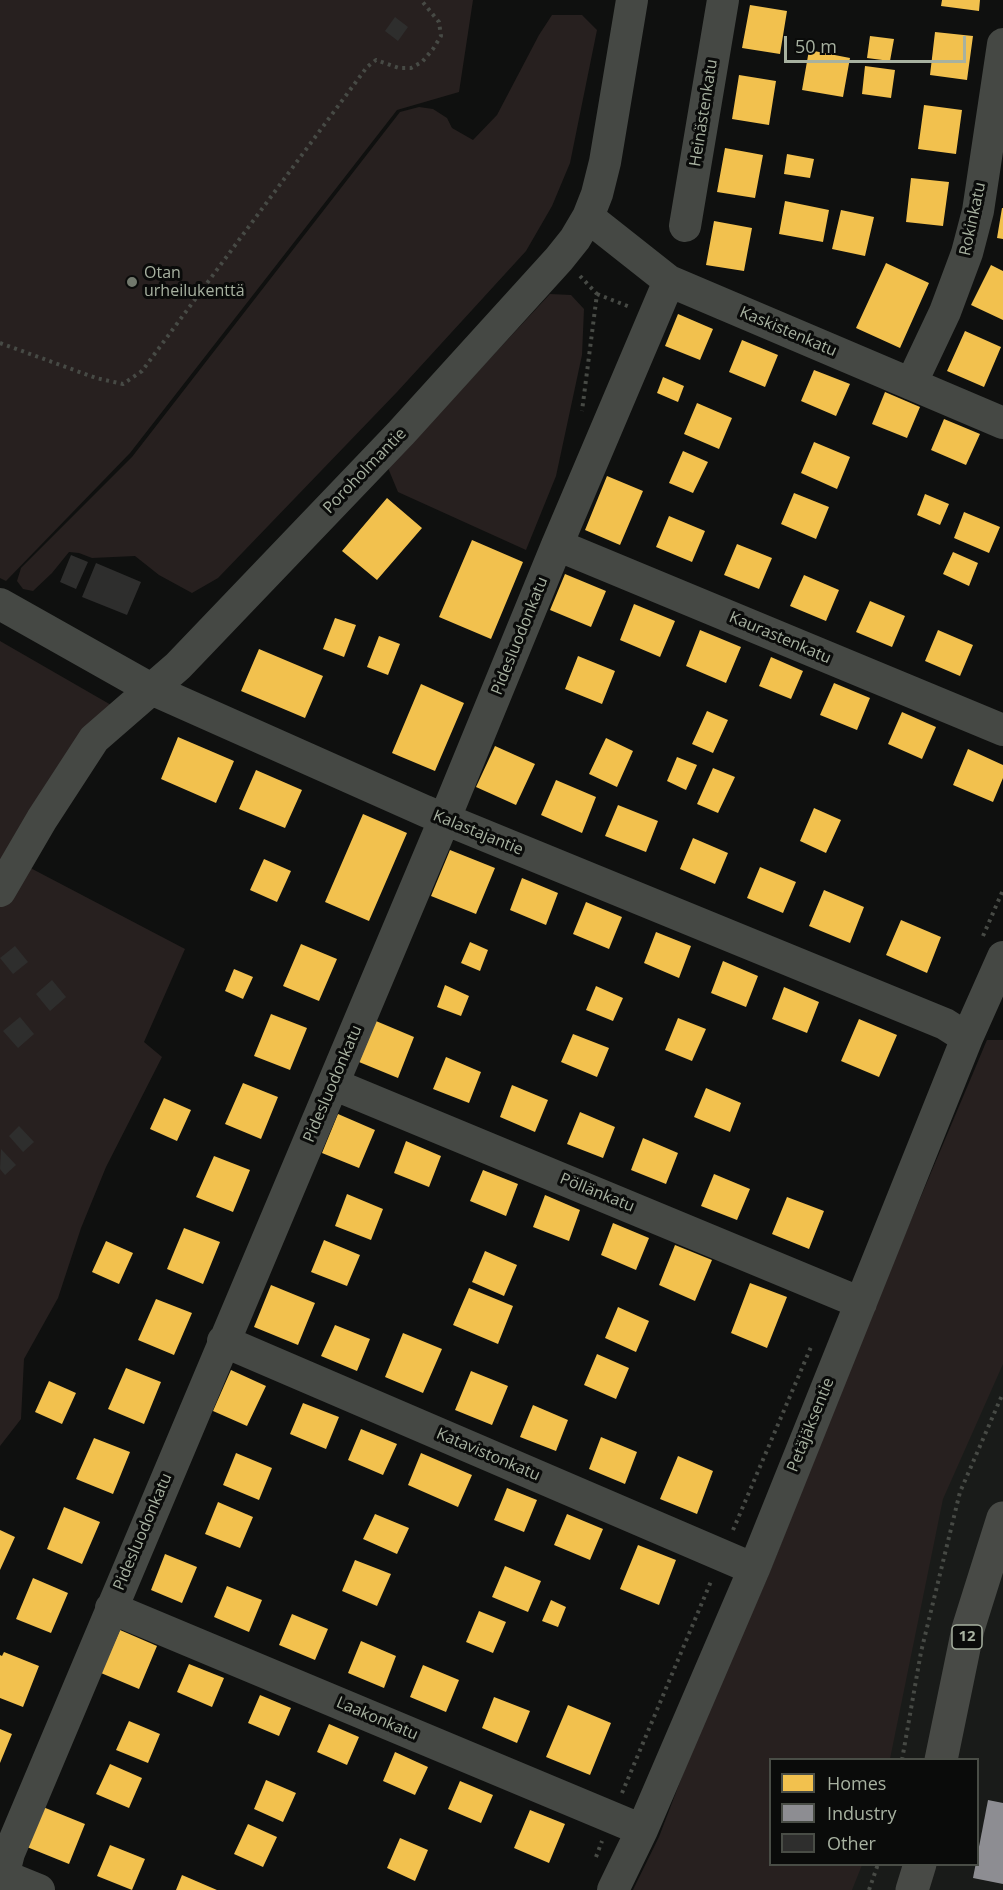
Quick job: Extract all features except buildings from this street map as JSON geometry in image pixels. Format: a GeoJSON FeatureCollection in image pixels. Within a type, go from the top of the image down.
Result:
{"type":"FeatureCollection","features":[{"type":"Feature","properties":{"kind":"highway","name":"12"},"geometry":{"type":"LineString","coordinates":[[940,1758],[968,1629],[1003,1518]]}},
{"type":"Feature","properties":{"kind":"street","name":"Poroholmantie"},"geometry":{"type":"LineString","coordinates":[[0,891],[42,819],[94,739],[178,666],[401,433],[559,259],[588,218],[597,194],[605,162],[632,0]]}},
{"type":"Feature","properties":{"kind":"street","name":"Heinästenkatu"},"geometry":{"type":"LineString","coordinates":[[685,226],[723,0]]}},
{"type":"Feature","properties":{"kind":"street","name":"Rokinkatu"},"geometry":{"type":"LineString","coordinates":[[910,384],[945,312],[967,253],[978,211],[1003,44]]}},
{"type":"Feature","properties":{"kind":"street","name":"Kaskistenkatu"},"geometry":{"type":"LineString","coordinates":[[588,218],[669,281],[1003,423]]}},
{"type":"Feature","properties":{"kind":"street","name":"Pidesluodonkatu"},"geometry":{"type":"LineString","coordinates":[[1,1881],[9,1853],[111,1608],[669,281]]}},
{"type":"Feature","properties":{"kind":"street","name":"Kaurastenkatu"},"geometry":{"type":"LineString","coordinates":[[557,545],[1003,730]]}},
{"type":"Feature","properties":{"kind":"street","name":"Kalastajantie"},"geometry":{"type":"LineString","coordinates":[[0,604],[151,689],[445,818],[945,1024],[967,1038]]}},
{"type":"Feature","properties":{"kind":"street","name":"Petäjäksentie"},"geometry":{"type":"LineString","coordinates":[[613,1890],[642,1830],[754,1569],[967,1038],[1003,957]]}},
{"type":"Feature","properties":{"kind":"street","name":"Pöllänkatu"},"geometry":{"type":"LineString","coordinates":[[333,1084],[861,1303]]}},
{"type":"Feature","properties":{"kind":"street","name":"Katavistonkatu"},"geometry":{"type":"LineString","coordinates":[[223,1341],[754,1569]]}},
{"type":"Feature","properties":{"kind":"street","name":"Laakonkatu"},"geometry":{"type":"LineString","coordinates":[[111,1608],[642,1830]]}},
{"type":"Feature","properties":{"kind":"street"},"geometry":{"type":"LineString","coordinates":[[1,1881],[39,1890]]}},
{"type":"Feature","properties":{"kind":"path"},"geometry":{"type":"LineString","coordinates":[[0,343],[96,378],[123,384],[142,370],[367,67],[376,60],[399,68],[411,68],[422,62],[433,49],[441,36],[439,22],[421,0]]}},
{"type":"Feature","properties":{"kind":"path"},"geometry":{"type":"LineString","coordinates":[[559,259],[575,271],[597,294],[590,361],[580,420]]}},
{"type":"Feature","properties":{"kind":"path"},"geometry":{"type":"LineString","coordinates":[[595,1859],[811,1346]]}},
{"type":"Feature","properties":{"kind":"path"},"geometry":{"type":"LineString","coordinates":[[902,1758],[921,1652],[960,1492],[1003,1393]]}},
{"type":"Feature","properties":{"kind":"path"},"geometry":{"type":"LineString","coordinates":[[869,1890],[877,1866]]}},
{"type":"Feature","properties":{"kind":"shaded area","name":"Otan urheilukenttä"},"geometry":{"type":"Polygon","coordinates":[[[0,0],[473,0],[459,92],[397,110],[130,453],[6,581],[0,578],[0,0]]]}},
{"type":"Feature","properties":{"kind":"shaded area"},"geometry":{"type":"Polygon","coordinates":[[[552,15],[582,15],[597,30],[570,163],[552,206],[526,251],[397,392],[218,578],[192,593],[159,575],[135,556],[92,558],[69,552],[33,591],[23,589],[17,581],[21,568],[132,457],[400,112],[419,107],[433,109],[447,118],[452,128],[473,140],[497,115],[552,15]]]}},
{"type":"Feature","properties":{"kind":"shaded area"},"geometry":{"type":"Polygon","coordinates":[[[550,294],[571,295],[584,309],[582,355],[556,476],[526,550],[398,492],[388,468],[550,294]]]}},
{"type":"Feature","properties":{"kind":"shaded area"},"geometry":{"type":"Polygon","coordinates":[[[0,641],[125,713],[19,862],[185,949],[144,1042],[162,1057],[106,1167],[81,1228],[58,1298],[24,1359],[21,1419],[0,1446],[0,641]]]}},
{"type":"Feature","properties":{"kind":"shaded area"},"geometry":{"type":"Polygon","coordinates":[[[987,1040],[1003,1040],[1003,1890],[633,1890],[659,1837],[700,1730],[767,1579],[987,1040]]]}},
{"type":"Feature","properties":{"kind":"shaded area"},"geometry":{"type":"Polygon","coordinates":[[[987,1040],[1003,1040],[1003,1364],[943,1499],[890,1758],[769,1758],[769,1866],[862,1866],[852,1890],[633,1890],[659,1837],[700,1730],[767,1579],[873,1310],[987,1040]]]}},
{"type":"Feature","properties":{"kind":"place","name":"Otan urheilukenttä"},"geometry":{"type":"Point","coordinates":[132,282]}}]}
